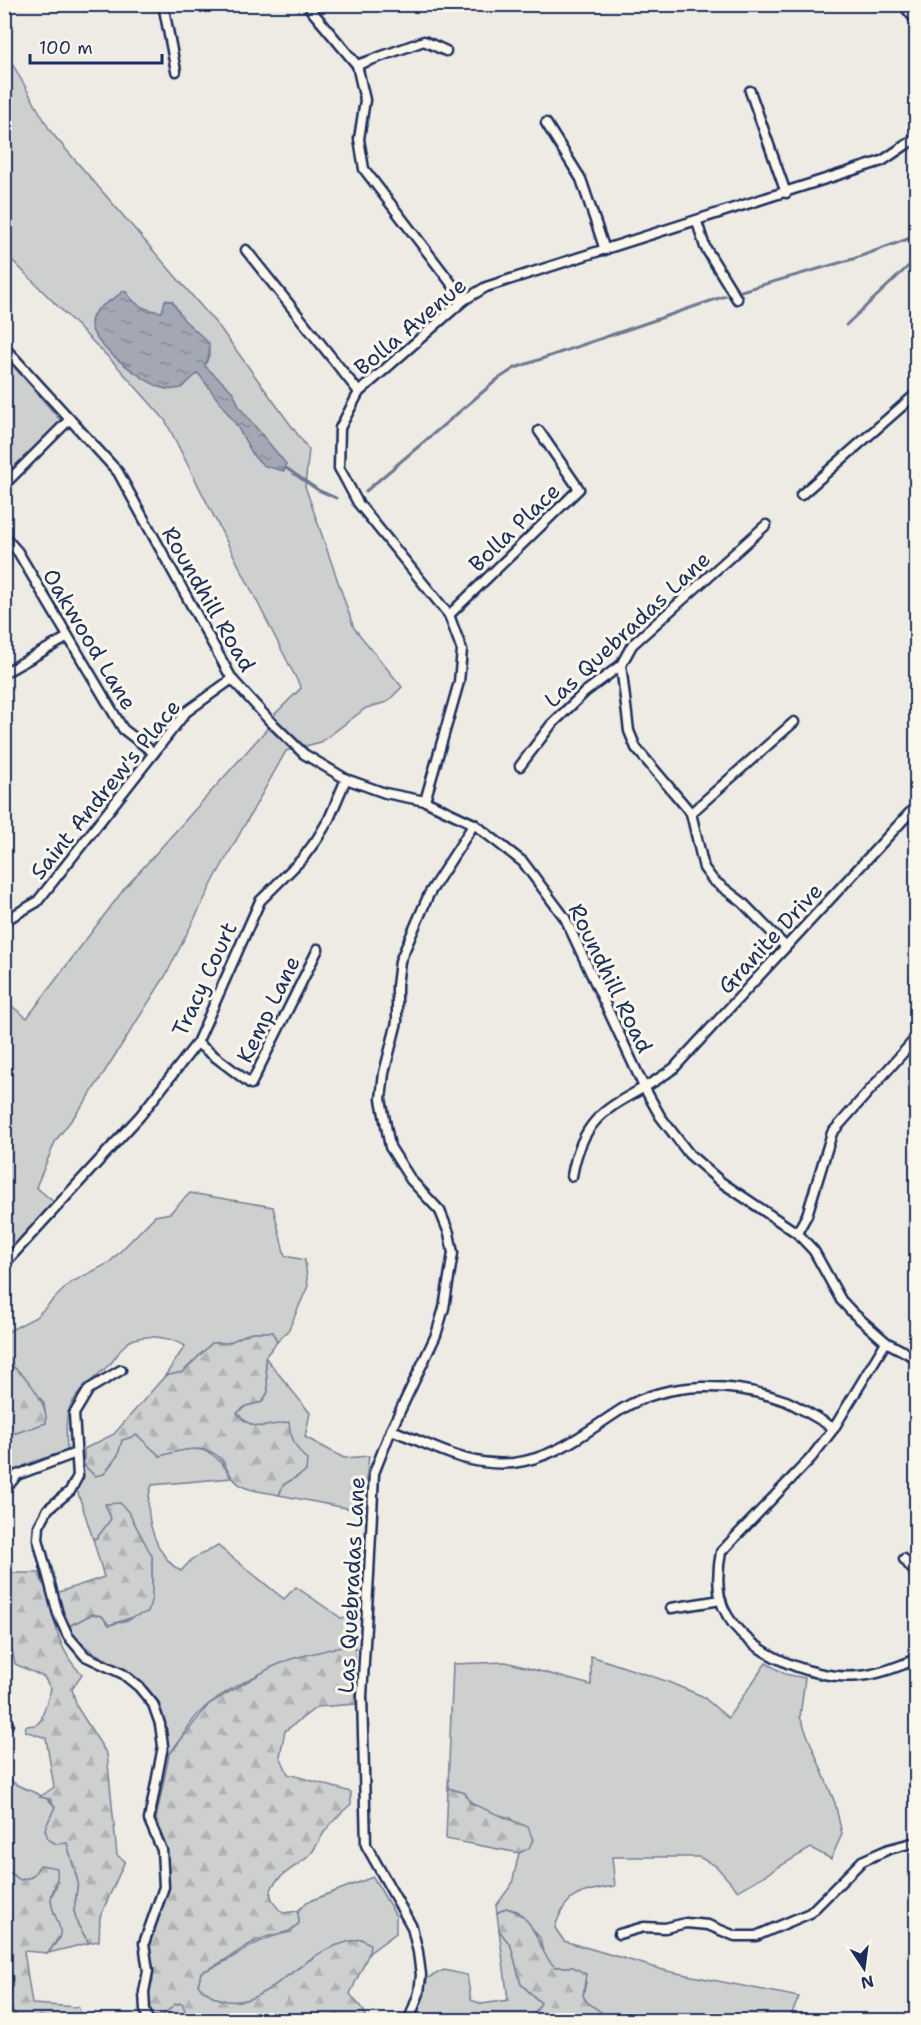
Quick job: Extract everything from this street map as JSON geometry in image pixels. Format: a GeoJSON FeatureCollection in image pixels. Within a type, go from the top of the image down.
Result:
{"type":"FeatureCollection","features":[{"type":"Feature","properties":{"kind":"street"},"geometry":{"type":"LineString","coordinates":[[163,4],[176,71]]}},
{"type":"Feature","properties":{"kind":"street"},"geometry":{"type":"LineString","coordinates":[[310,4],[311,10],[357,65],[365,100],[359,139],[364,169],[464,300]]}},
{"type":"Feature","properties":{"kind":"street"},"geometry":{"type":"LineString","coordinates":[[904,4],[916,20]]}},
{"type":"Feature","properties":{"kind":"street"},"geometry":{"type":"LineString","coordinates":[[357,65],[424,41],[446,51]]}},
{"type":"Feature","properties":{"kind":"street"},"geometry":{"type":"LineString","coordinates":[[750,91],[786,193]]}},
{"type":"Feature","properties":{"kind":"street"},"geometry":{"type":"LineString","coordinates":[[546,123],[581,179],[605,250]]}},
{"type":"Feature","properties":{"kind":"street","name":"Bolla Avenue"},"geometry":{"type":"LineString","coordinates":[[425,801],[459,682],[462,650],[449,615],[358,503],[339,468],[340,428],[359,392],[464,300],[486,287],[697,222],[882,161],[916,138]]}},
{"type":"Feature","properties":{"kind":"street"},"geometry":{"type":"LineString","coordinates":[[697,222],[705,247],[736,298]]}},
{"type":"Feature","properties":{"kind":"street"},"geometry":{"type":"LineString","coordinates":[[246,250],[359,392]]}},
{"type":"Feature","properties":{"kind":"street","name":"Roundhill Road"},"geometry":{"type":"LineString","coordinates":[[4,347],[117,472],[232,679],[304,754],[346,779],[386,793],[425,801],[474,824],[524,862],[566,918],[644,1087],[660,1116],[689,1154],[721,1182],[797,1233],[814,1251],[842,1299],[886,1342],[916,1358]]}},
{"type":"Feature","properties":{"kind":"street"},"geometry":{"type":"LineString","coordinates":[[801,495],[916,394]]}},
{"type":"Feature","properties":{"kind":"street"},"geometry":{"type":"LineString","coordinates":[[4,485],[70,419]]}},
{"type":"Feature","properties":{"kind":"street","name":"Bolla Place"},"geometry":{"type":"LineString","coordinates":[[449,615],[579,489],[538,431]]}},
{"type":"Feature","properties":{"kind":"street","name":"Las Quebradas Lane"},"geometry":{"type":"LineString","coordinates":[[520,766],[552,725],[585,692],[621,665],[632,645],[766,525]]}},
{"type":"Feature","properties":{"kind":"street","name":"Oakwood Lane"},"geometry":{"type":"LineString","coordinates":[[4,536],[18,552],[123,729],[154,753]]}},
{"type":"Feature","properties":{"kind":"street"},"geometry":{"type":"LineString","coordinates":[[4,673],[68,637]]}},
{"type":"Feature","properties":{"kind":"street"},"geometry":{"type":"LineString","coordinates":[[621,665],[628,731],[636,748],[691,813],[704,868],[713,880],[742,902],[786,947]]}},
{"type":"Feature","properties":{"kind":"street","name":"Saint Andrew's Place"},"geometry":{"type":"LineString","coordinates":[[4,921],[37,902],[186,712],[232,679]]}},
{"type":"Feature","properties":{"kind":"street"},"geometry":{"type":"LineString","coordinates":[[691,813],[794,722]]}},
{"type":"Feature","properties":{"kind":"street","name":"Tracy Court"},"geometry":{"type":"LineString","coordinates":[[4,1264],[140,1116],[197,1043],[260,902],[303,858],[317,839],[329,819],[346,779]]}},
{"type":"Feature","properties":{"kind":"street","name":"Granite Drive"},"geometry":{"type":"LineString","coordinates":[[572,1176],[576,1149],[592,1124],[613,1105],[657,1081],[674,1068],[916,806]]}},
{"type":"Feature","properties":{"kind":"street","name":"Las Quebradas Lane"},"geometry":{"type":"LineString","coordinates":[[409,2020],[419,1993],[421,1975],[412,1927],[366,1845],[362,1696],[374,1473],[391,1430],[436,1335],[446,1297],[453,1253],[449,1233],[440,1211],[411,1180],[390,1147],[381,1099],[384,1073],[397,1022],[400,961],[429,894],[474,824]]}},
{"type":"Feature","properties":{"kind":"street","name":"Kemp Lane"},"geometry":{"type":"LineString","coordinates":[[197,1043],[251,1084],[318,949]]}},
{"type":"Feature","properties":{"kind":"street"},"geometry":{"type":"LineString","coordinates":[[797,1233],[807,1215],[832,1133],[916,1038]]}},
{"type":"Feature","properties":{"kind":"street"},"geometry":{"type":"LineString","coordinates":[[886,1342],[834,1428],[811,1458],[721,1552],[717,1573],[721,1600],[739,1631],[766,1652],[801,1670],[859,1676],[916,1659]]}},
{"type":"Feature","properties":{"kind":"street"},"geometry":{"type":"LineString","coordinates":[[121,1370],[89,1389],[74,1414],[78,1468],[76,1483],[48,1509],[39,1526],[38,1539],[58,1614],[68,1636],[85,1656],[123,1674],[140,1687],[153,1704],[160,1724],[163,1746],[149,1820],[162,1850],[164,1887],[162,1898],[151,1919],[144,1943],[147,1971],[144,2010],[148,2020]]}},
{"type":"Feature","properties":{"kind":"street"},"geometry":{"type":"LineString","coordinates":[[391,1430],[453,1457],[513,1462],[560,1450],[646,1396],[702,1387],[744,1390],[786,1402],[834,1428]]}},
{"type":"Feature","properties":{"kind":"street"},"geometry":{"type":"LineString","coordinates":[[4,1491],[17,1475],[76,1454]]}},
{"type":"Feature","properties":{"kind":"street"},"geometry":{"type":"LineString","coordinates":[[904,1559],[916,1574]]}},
{"type":"Feature","properties":{"kind":"street"},"geometry":{"type":"LineString","coordinates":[[671,1608],[721,1600]]}},
{"type":"Feature","properties":{"kind":"street"},"geometry":{"type":"LineString","coordinates":[[619,1935],[644,1927],[665,1928],[686,1923],[708,1925],[735,1936],[756,1936],[810,1913],[862,1861],[889,1849],[916,1842]]}},
{"type":"Feature","properties":{"kind":"green space"},"geometry":{"type":"Polygon","coordinates":[[[5,51],[51,132],[220,328],[309,450],[305,486],[354,628],[402,687],[387,702],[366,708],[321,742],[286,751],[215,878],[166,975],[86,1101],[56,1140],[36,1187],[55,1203],[5,1255],[5,1001],[27,1018],[124,889],[266,730],[275,714],[301,688],[165,420],[117,366],[5,253],[5,51]]]}},
{"type":"Feature","properties":{"kind":"green space"},"geometry":{"type":"Polygon","coordinates":[[[5,356],[61,421],[59,427],[5,476],[5,356]]]}},
{"type":"Feature","properties":{"kind":"green space"},"geometry":{"type":"Polygon","coordinates":[[[190,1193],[273,1207],[285,1256],[305,1260],[308,1286],[288,1331],[277,1342],[273,1332],[252,1332],[228,1343],[212,1343],[183,1372],[165,1376],[185,1346],[172,1340],[156,1337],[140,1338],[127,1343],[111,1363],[77,1396],[69,1409],[66,1430],[67,1451],[23,1466],[10,1477],[5,1485],[5,1431],[16,1433],[46,1423],[44,1403],[14,1367],[5,1364],[5,1333],[36,1317],[70,1283],[109,1263],[155,1216],[170,1213],[190,1193]]]}},
{"type":"Feature","properties":{"kind":"green space"},"geometry":{"type":"Polygon","coordinates":[[[252,1332],[273,1332],[277,1342],[265,1357],[268,1392],[262,1402],[246,1406],[237,1413],[243,1420],[255,1426],[289,1422],[294,1443],[307,1460],[306,1471],[283,1485],[279,1495],[255,1491],[238,1484],[222,1461],[209,1451],[193,1449],[160,1456],[137,1435],[122,1440],[118,1455],[104,1474],[95,1476],[84,1465],[84,1449],[114,1434],[165,1376],[183,1372],[212,1343],[228,1343],[252,1332]]]}},
{"type":"Feature","properties":{"kind":"green space"},"geometry":{"type":"Polygon","coordinates":[[[265,1357],[310,1413],[305,1437],[344,1458],[369,1456],[362,1511],[279,1495],[283,1485],[298,1476],[298,1452],[289,1435],[289,1423],[260,1427],[249,1424],[237,1413],[246,1406],[262,1402],[268,1392],[265,1357]]]}},
{"type":"Feature","properties":{"kind":"green space"},"geometry":{"type":"Polygon","coordinates":[[[5,1364],[20,1373],[33,1388],[43,1406],[46,1423],[16,1433],[5,1431],[5,1364]]]}},
{"type":"Feature","properties":{"kind":"green space"},"geometry":{"type":"Polygon","coordinates":[[[137,1435],[160,1456],[193,1449],[210,1453],[217,1458],[231,1478],[152,1485],[148,1508],[153,1533],[164,1556],[172,1565],[181,1571],[192,1559],[218,1546],[284,1599],[296,1587],[341,1618],[355,1619],[355,1648],[320,1652],[300,1658],[240,1684],[203,1709],[169,1755],[163,1720],[148,1689],[130,1673],[89,1649],[67,1627],[92,1614],[102,1616],[110,1625],[131,1619],[152,1587],[152,1556],[111,1519],[97,1538],[93,1539],[77,1490],[84,1465],[95,1476],[118,1455],[122,1440],[137,1435]]]}},
{"type":"Feature","properties":{"kind":"green space"},"geometry":{"type":"Polygon","coordinates":[[[120,1503],[129,1513],[152,1556],[152,1597],[148,1612],[109,1625],[102,1616],[92,1614],[67,1627],[56,1593],[104,1577],[93,1539],[97,1538],[111,1519],[105,1504],[120,1503]]]}},
{"type":"Feature","properties":{"kind":"green space"},"geometry":{"type":"Polygon","coordinates":[[[4,1567],[11,1573],[39,1573],[43,1584],[46,1583],[61,1644],[82,1674],[72,1689],[77,1707],[107,1754],[117,1855],[125,1861],[100,1917],[99,1941],[89,1943],[78,1925],[74,1911],[78,1882],[67,1843],[56,1844],[48,1839],[45,1829],[55,1807],[50,1799],[40,1797],[54,1787],[46,1738],[25,1731],[26,1726],[36,1725],[41,1720],[51,1689],[44,1677],[15,1664],[5,1620],[4,1567]]]}},
{"type":"Feature","properties":{"kind":"green space"},"geometry":{"type":"Polygon","coordinates":[[[338,1647],[355,1648],[356,1704],[317,1707],[285,1731],[280,1756],[288,1774],[351,1792],[351,1804],[325,1831],[310,1855],[278,1879],[273,1886],[271,1894],[274,1903],[283,1913],[298,1911],[299,1923],[289,1931],[251,1943],[219,1964],[201,1972],[198,1985],[213,1996],[228,2001],[242,2001],[270,1988],[325,1950],[361,1939],[370,1944],[369,1953],[350,1994],[364,2011],[367,2020],[189,2020],[182,2003],[175,2004],[162,2016],[150,2016],[148,1993],[153,1980],[148,1949],[168,1892],[166,1851],[155,1824],[169,1755],[209,1704],[270,1668],[291,1659],[338,1647]]]}},
{"type":"Feature","properties":{"kind":"green space"},"geometry":{"type":"Polygon","coordinates":[[[591,1656],[666,1681],[702,1696],[728,1718],[766,1663],[785,1674],[805,1678],[800,1717],[835,1803],[842,1834],[831,1859],[811,1848],[738,1891],[716,1866],[699,1857],[612,1857],[615,1886],[584,1892],[570,1900],[559,1916],[555,1928],[564,1941],[667,1971],[799,1997],[789,2020],[612,2020],[587,2002],[583,1996],[586,1982],[573,1967],[555,1967],[544,1957],[540,1938],[517,1911],[506,1908],[497,1913],[496,1906],[512,1884],[519,1853],[529,1848],[511,1818],[484,1810],[473,1803],[465,1793],[448,1788],[453,1664],[506,1662],[591,1685],[591,1656]]]}},
{"type":"Feature","properties":{"kind":"green space"},"geometry":{"type":"Polygon","coordinates":[[[4,1774],[16,1784],[44,1797],[55,1807],[45,1830],[55,1844],[67,1843],[78,1882],[74,1911],[78,1925],[89,1943],[48,1953],[59,1939],[60,1931],[53,1916],[51,1898],[58,1882],[32,1877],[20,1880],[5,1869],[4,1774]]]}},
{"type":"Feature","properties":{"kind":"green space"},"geometry":{"type":"Polygon","coordinates":[[[448,1788],[465,1793],[470,1803],[528,1827],[533,1840],[529,1848],[519,1853],[446,1839],[448,1788]]]}},
{"type":"Feature","properties":{"kind":"green space"},"geometry":{"type":"Polygon","coordinates":[[[40,1865],[57,1868],[57,1879],[51,1900],[60,1933],[48,1953],[24,1951],[32,2004],[78,2007],[84,2020],[19,2020],[10,2007],[13,1978],[5,1954],[5,1869],[20,1880],[32,1877],[40,1865]]]}},
{"type":"Feature","properties":{"kind":"green space"},"geometry":{"type":"Polygon","coordinates":[[[373,1877],[396,1916],[396,1933],[369,1953],[369,1944],[361,1939],[336,1945],[319,1953],[270,1988],[242,2001],[228,2001],[213,1996],[198,1985],[201,1972],[265,1940],[291,1932],[299,1923],[298,1911],[307,1902],[373,1877]]]}},
{"type":"Feature","properties":{"kind":"green space"},"geometry":{"type":"Polygon","coordinates":[[[506,1908],[525,1918],[555,1967],[573,1967],[586,1974],[583,1996],[587,2002],[612,2020],[531,2020],[541,2003],[521,1984],[511,1946],[499,1930],[497,1913],[506,1908]]]}},
{"type":"Feature","properties":{"kind":"green space"},"geometry":{"type":"Polygon","coordinates":[[[499,1930],[511,1946],[521,1984],[541,2003],[531,2020],[413,2020],[428,1978],[444,1970],[467,1975],[471,2000],[482,2004],[508,2000],[499,1930]]]}},
{"type":"Feature","properties":{"kind":"green space"},"geometry":{"type":"Polygon","coordinates":[[[4,1954],[14,1978],[10,2007],[19,2020],[5,2020],[4,1954]]]}},
{"type":"Feature","properties":{"kind":"green space"},"geometry":{"type":"Polygon","coordinates":[[[183,2003],[189,2020],[134,2020],[162,2016],[175,2004],[183,2003]]]}},
{"type":"Feature","properties":{"kind":"water"},"geometry":{"type":"Polygon","coordinates":[[[123,291],[141,306],[156,311],[162,312],[165,300],[172,301],[184,320],[209,343],[209,355],[205,366],[233,392],[240,408],[286,464],[284,471],[265,466],[255,458],[235,423],[198,373],[181,388],[165,389],[132,370],[99,341],[93,332],[92,317],[99,308],[123,291]]]}},
{"type":"Feature","properties":{"kind":"waterway"},"geometry":{"type":"LineString","coordinates":[[741,291],[853,259],[916,236]]}},
{"type":"Feature","properties":{"kind":"waterway"},"geometry":{"type":"LineString","coordinates":[[846,325],[916,259]]}},
{"type":"Feature","properties":{"kind":"waterway"},"geometry":{"type":"LineString","coordinates":[[366,491],[498,379],[515,368],[725,296]]}},
{"type":"Feature","properties":{"kind":"waterway"},"geometry":{"type":"LineString","coordinates":[[286,468],[318,490],[336,498]]}}]}
